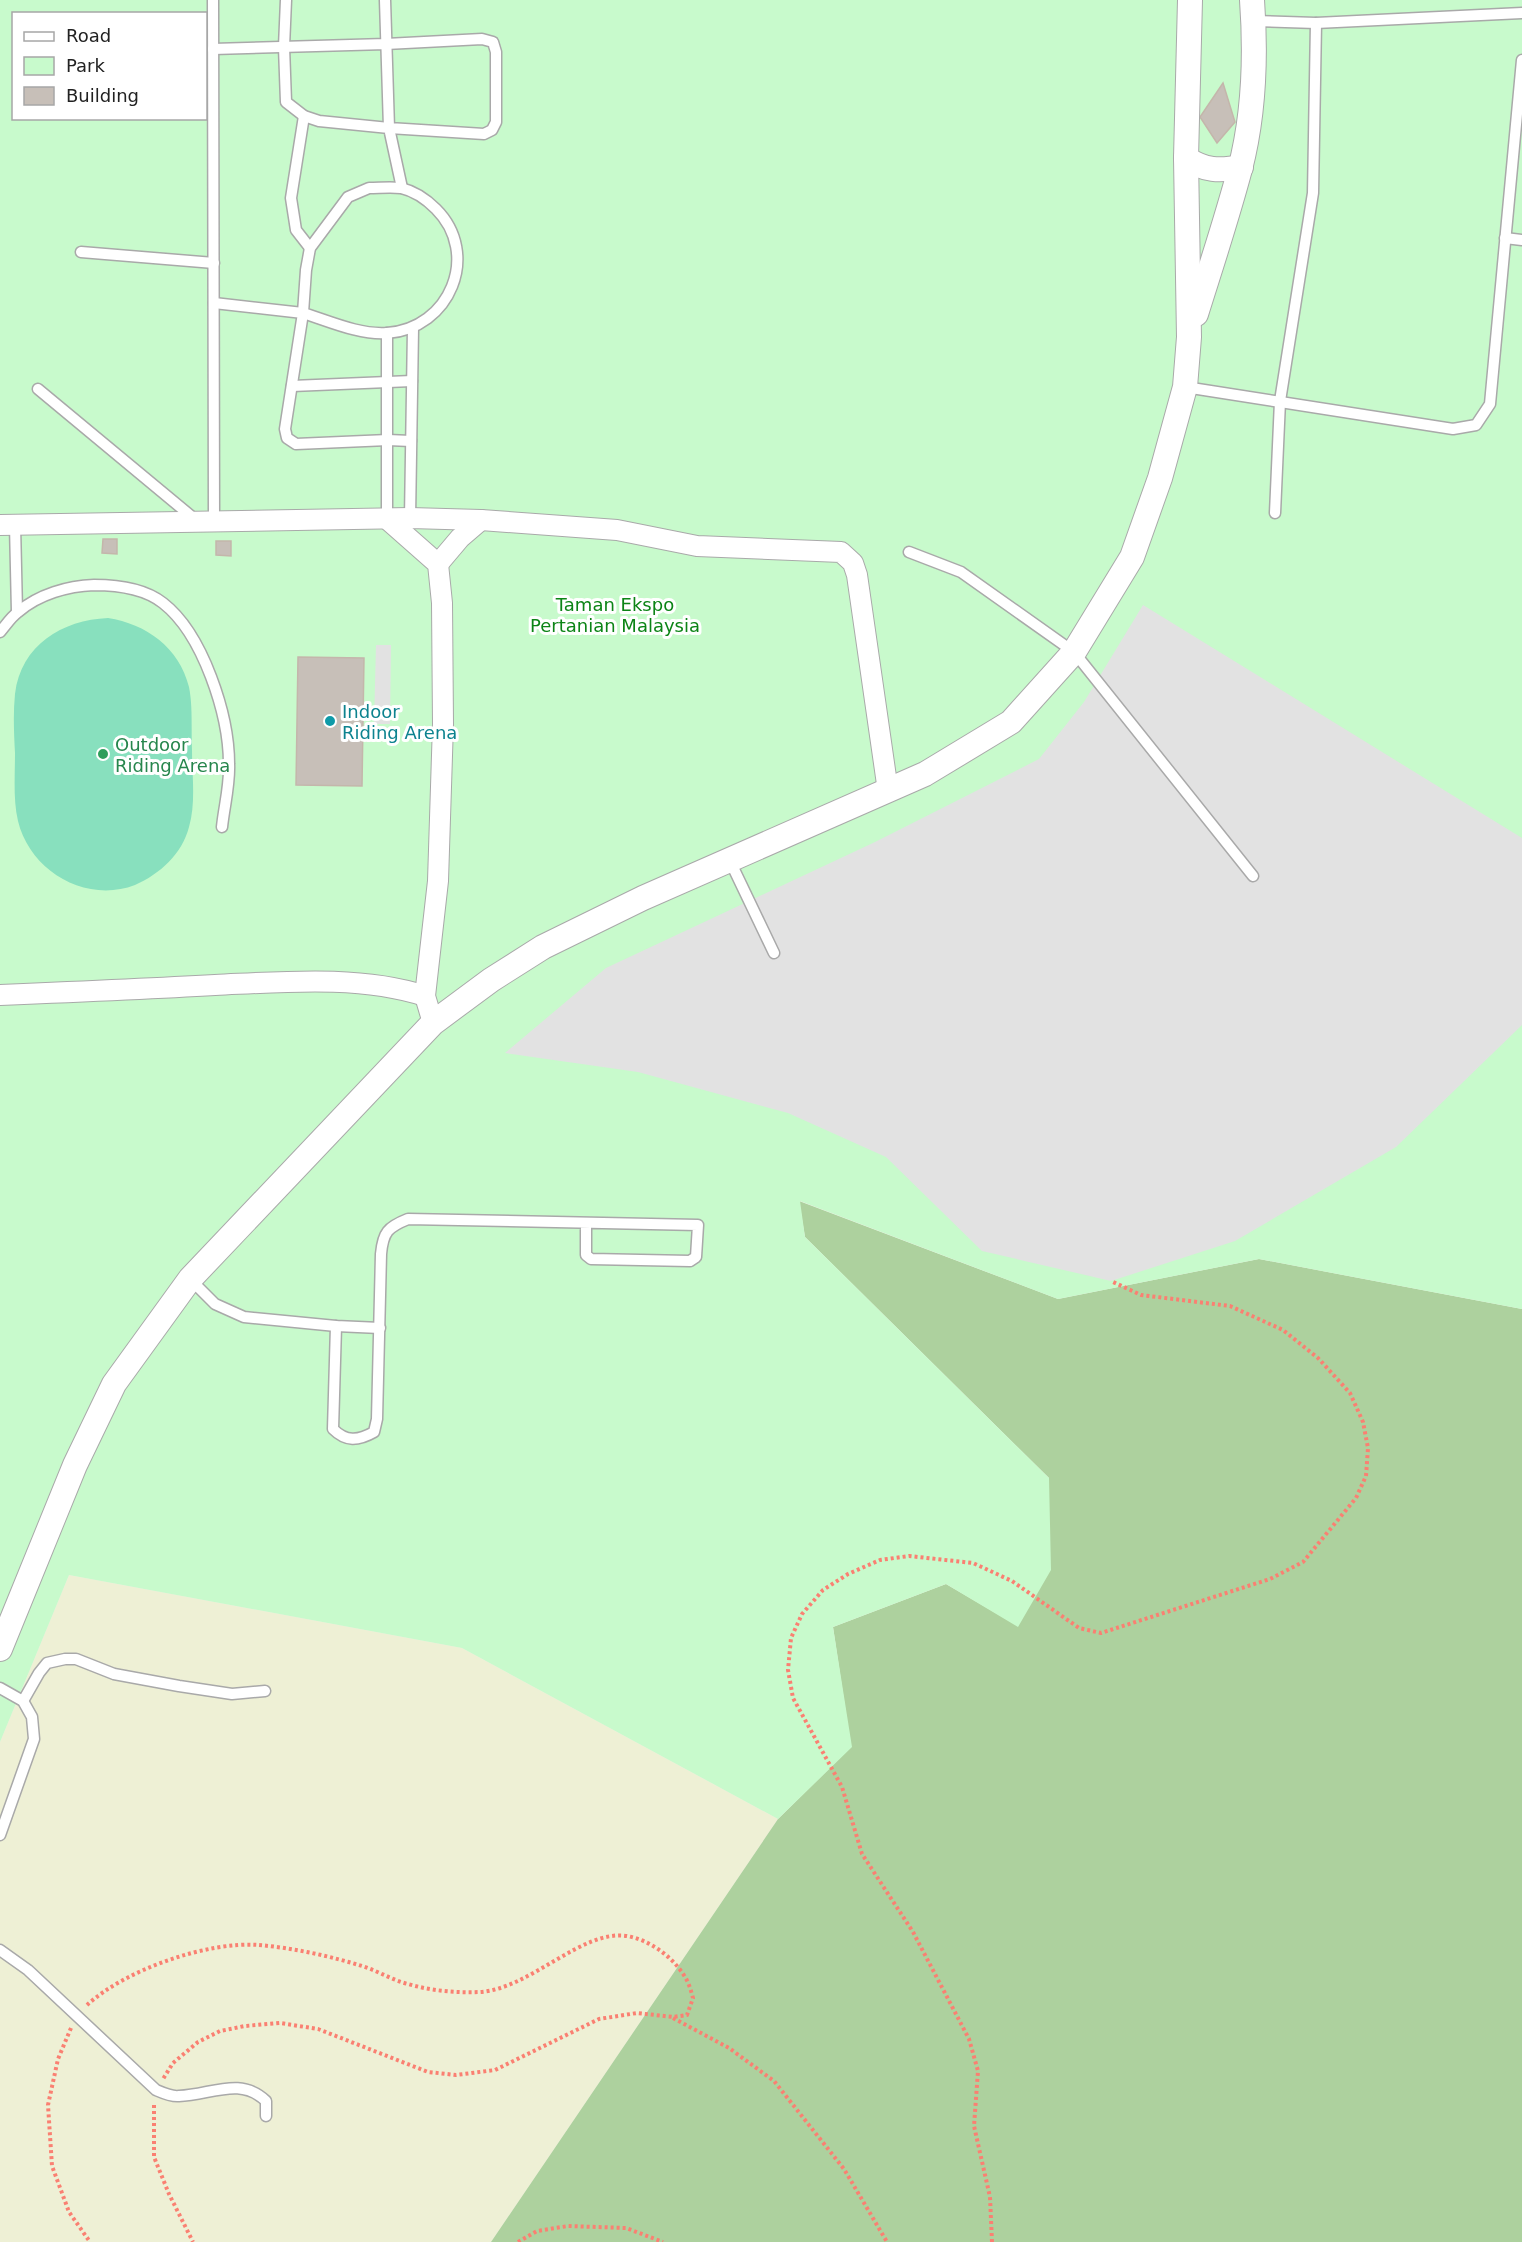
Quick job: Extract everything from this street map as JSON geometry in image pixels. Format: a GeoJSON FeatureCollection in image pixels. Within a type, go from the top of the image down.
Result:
{"type":"FeatureCollection","features":[{"type":"Feature","properties":{"kind":"street"},"geometry":{"type":"LineString","coordinates":[[0,1649],[5,1620],[114,1384],[190,1279],[433,1023],[491,980],[543,947],[643,898],[925,774],[1011,723],[1074,652],[1132,557],[1161,478],[1185,387],[1189,337],[1186,158],[1190,0]]}},
{"type":"Feature","properties":{"kind":"street"},"geometry":{"type":"LineString","coordinates":[[1189,337],[1241,167],[1252,84],[1253,10]]}},
{"type":"Feature","properties":{"kind":"street"},"geometry":{"type":"LineString","coordinates":[[1186,158],[1197,166],[1212,170],[1241,167]]}},
{"type":"Feature","properties":{"kind":"street"},"geometry":{"type":"LineString","coordinates":[[8,525],[410,518],[481,520],[617,530],[697,546],[841,552],[852,562],[857,575],[888,791]]}},
{"type":"Feature","properties":{"kind":"street"},"geometry":{"type":"LineString","coordinates":[[387,519],[438,564],[442,603],[442,736],[438,881],[425,996],[433,1023]]}},
{"type":"Feature","properties":{"kind":"street"},"geometry":{"type":"LineString","coordinates":[[438,564],[460,538],[481,520]]}},
{"type":"Feature","properties":{"kind":"street"},"geometry":{"type":"LineString","coordinates":[[0,995],[281,983],[366,984],[402,989],[425,996]]}},
{"type":"Feature","properties":{"kind":"lane"},"geometry":{"type":"LineString","coordinates":[[206,521],[214,303],[209,72],[213,49],[213,0]]}},
{"type":"Feature","properties":{"kind":"lane"},"geometry":{"type":"LineString","coordinates":[[213,49],[284,47],[386,44],[482,39],[493,42],[496,52],[496,122],[492,130],[484,134],[389,128],[319,121],[304,116],[286,102],[284,47],[286,0]]}},
{"type":"Feature","properties":{"kind":"lane"},"geometry":{"type":"LineString","coordinates":[[384,0],[389,128],[402,189]]}},
{"type":"Feature","properties":{"kind":"lane"},"geometry":{"type":"LineString","coordinates":[[1253,10],[1316,23],[1522,13]]}},
{"type":"Feature","properties":{"kind":"lane"},"geometry":{"type":"LineString","coordinates":[[1275,513],[1280,401],[1313,194],[1316,23]]}},
{"type":"Feature","properties":{"kind":"lane"},"geometry":{"type":"LineString","coordinates":[[1185,387],[1453,429],[1476,425],[1490,404],[1522,60]]}},
{"type":"Feature","properties":{"kind":"lane"},"geometry":{"type":"LineString","coordinates":[[304,116],[291,198],[296,230],[310,248]]}},
{"type":"Feature","properties":{"kind":"lane"},"geometry":{"type":"LineString","coordinates":[[214,303],[303,313],[361,331],[387,333],[413,328],[435,314],[450,292],[458,267],[456,241],[445,218],[426,199],[402,189],[369,188],[348,197],[310,248],[303,313],[285,429],[287,438],[296,444],[411,441]]}},
{"type":"Feature","properties":{"kind":"lane"},"geometry":{"type":"LineString","coordinates":[[1505,238],[1522,240]]}},
{"type":"Feature","properties":{"kind":"lane"},"geometry":{"type":"LineString","coordinates":[[81,252],[214,263]]}},
{"type":"Feature","properties":{"kind":"lane"},"geometry":{"type":"LineString","coordinates":[[410,518],[413,328]]}},
{"type":"Feature","properties":{"kind":"lane"},"geometry":{"type":"LineString","coordinates":[[387,333],[387,519]]}},
{"type":"Feature","properties":{"kind":"lane"},"geometry":{"type":"LineString","coordinates":[[292,386],[412,381]]}},
{"type":"Feature","properties":{"kind":"lane"},"geometry":{"type":"LineString","coordinates":[[38,389],[206,521]]}},
{"type":"Feature","properties":{"kind":"lane"},"geometry":{"type":"LineString","coordinates":[[8,525],[17,612]]}},
{"type":"Feature","properties":{"kind":"lane"},"geometry":{"type":"LineString","coordinates":[[909,552],[961,572],[1074,652],[1253,876]]}},
{"type":"Feature","properties":{"kind":"lane"},"geometry":{"type":"LineString","coordinates":[[0,632],[17,612],[34,601],[61,589],[85,585],[116,585],[133,588],[162,602],[181,621],[195,640],[206,664],[224,724],[229,764],[222,827]]}},
{"type":"Feature","properties":{"kind":"lane"},"geometry":{"type":"LineString","coordinates":[[730,861],[774,953]]}},
{"type":"Feature","properties":{"kind":"lane"},"geometry":{"type":"LineString","coordinates":[[336,1326],[333,1429],[341,1437],[352,1440],[364,1438],[374,1432],[377,1419],[383,1240],[391,1226],[408,1219],[586,1223],[698,1226],[696,1257],[694,1260],[591,1259],[586,1255],[586,1223]]}},
{"type":"Feature","properties":{"kind":"lane"},"geometry":{"type":"LineString","coordinates":[[190,1279],[215,1304],[244,1317],[380,1328]]}},
{"type":"Feature","properties":{"kind":"lane"},"geometry":{"type":"LineString","coordinates":[[23,1701],[47,1663],[65,1659],[76,1659],[114,1674],[179,1686],[232,1694],[265,1691]]}},
{"type":"Feature","properties":{"kind":"lane"},"geometry":{"type":"LineString","coordinates":[[0,1688],[23,1701],[32,1718],[34,1739],[0,1835]]}},
{"type":"Feature","properties":{"kind":"lane"},"geometry":{"type":"LineString","coordinates":[[0,1950],[28,1970],[156,2090],[176,2097],[240,2087],[258,2093],[266,2101],[266,2116]]}},
{"type":"Feature","properties":{"kind":"path"},"geometry":{"type":"LineString","coordinates":[[992,2242],[990,2197],[974,2126],[978,2071],[969,2039],[913,1932],[862,1854],[842,1787],[793,1698],[788,1670],[791,1638],[802,1614],[823,1590],[848,1574],[880,1560],[909,1556],[974,1563],[1012,1581],[1079,1628],[1101,1633],[1270,1579],[1303,1562],[1356,1498],[1366,1476],[1368,1448],[1363,1422],[1350,1393],[1318,1358],[1283,1330],[1230,1306],[1141,1294],[1111,1281]]}},
{"type":"Feature","properties":{"kind":"path"},"geometry":{"type":"LineString","coordinates":[[90,2242],[69,2212],[52,2166],[48,2105],[58,2059],[75,2016],[98,1994],[166,1960],[223,1947],[258,1945],[362,1966],[407,1984],[456,1993],[489,1991],[525,1978],[587,1944],[609,1937],[626,1936],[648,1942],[671,1960],[686,1978],[693,1998],[687,2015],[673,2017],[637,2013],[599,2019],[495,2070],[456,2075],[428,2072],[318,2030],[280,2024],[244,2026],[220,2031],[198,2042],[173,2063],[156,2090],[153,2115],[154,2157],[193,2242]]}},
{"type":"Feature","properties":{"kind":"path"},"geometry":{"type":"LineString","coordinates":[[673,2017],[729,2048],[774,2081],[844,2169],[886,2242]]}},
{"type":"Feature","properties":{"kind":"path"},"geometry":{"type":"LineString","coordinates":[[518,2242],[537,2231],[568,2226],[626,2228],[663,2242]]}},
{"type":"Feature","properties":{"kind":"green space","name":"Taman Ekspo Pertanian Malaysia"},"geometry":{"type":"Polygon","coordinates":[[[0,0],[1522,0],[1522,1309],[1259,1259],[1058,1299],[800,1201],[805,1237],[1049,1478],[1051,1570],[1018,1627],[946,1584],[833,1627],[852,1747],[778,1819],[462,1648],[69,1575],[0,1742],[0,0]]]}},
{"type":"Feature","properties":{"kind":"green space","name":"Outdoor Riding Arena"},"geometry":{"type":"Polygon","coordinates":[[[108,618],[148,632],[169,649],[184,673],[191,702],[193,799],[186,837],[169,862],[153,875],[135,885],[116,890],[98,890],[63,879],[47,868],[34,855],[24,839],[15,805],[14,709],[19,677],[35,649],[46,638],[75,624],[108,618]]]}},
{"type":"Feature","properties":{"kind":"green space"},"geometry":{"type":"Polygon","coordinates":[[[799,1201],[1058,1299],[1259,1259],[1522,1309],[1522,2242],[491,2242],[778,1819],[851,1747],[833,1627],[946,1584],[1018,1626],[1049,1478],[805,1237],[799,1201]]]}},
{"type":"Feature","properties":{"kind":"green space"},"geometry":{"type":"Polygon","coordinates":[[[69,1575],[462,1648],[778,1819],[491,2242],[0,2242],[0,1742],[69,1575]]]}},
{"type":"Feature","properties":{"kind":"shaded area"},"geometry":{"type":"Polygon","coordinates":[[[1143,605],[1522,838],[1522,1025],[1396,1147],[1235,1241],[1111,1281],[982,1251],[886,1157],[788,1113],[638,1072],[505,1053],[606,968],[875,842],[1039,759],[1084,702],[1143,605]]]}},
{"type":"Feature","properties":{"kind":"shaded area"},"geometry":{"type":"Polygon","coordinates":[[[376,645],[391,645],[390,724],[374,724],[376,645]]]}},
{"type":"Feature","properties":{"kind":"building"},"geometry":{"type":"Polygon","coordinates":[[[1223,83],[1235,122],[1217,143],[1200,117],[1223,83]]]}},
{"type":"Feature","properties":{"kind":"building"},"geometry":{"type":"Polygon","coordinates":[[[103,539],[117,539],[117,554],[102,553],[103,539]]]}},
{"type":"Feature","properties":{"kind":"building"},"geometry":{"type":"Polygon","coordinates":[[[216,541],[231,541],[231,556],[216,555],[216,541]]]}},
{"type":"Feature","properties":{"kind":"building","name":"Indoor Riding Arena"},"geometry":{"type":"Polygon","coordinates":[[[298,657],[364,658],[362,786],[296,785],[298,657]]]}},
{"type":"Feature","properties":{"kind":"place","name":"Indoor Riding Arena"},"geometry":{"type":"Point","coordinates":[330,721]}},
{"type":"Feature","properties":{"kind":"place","name":"Outdoor Riding Arena"},"geometry":{"type":"Point","coordinates":[103,754]}}]}
